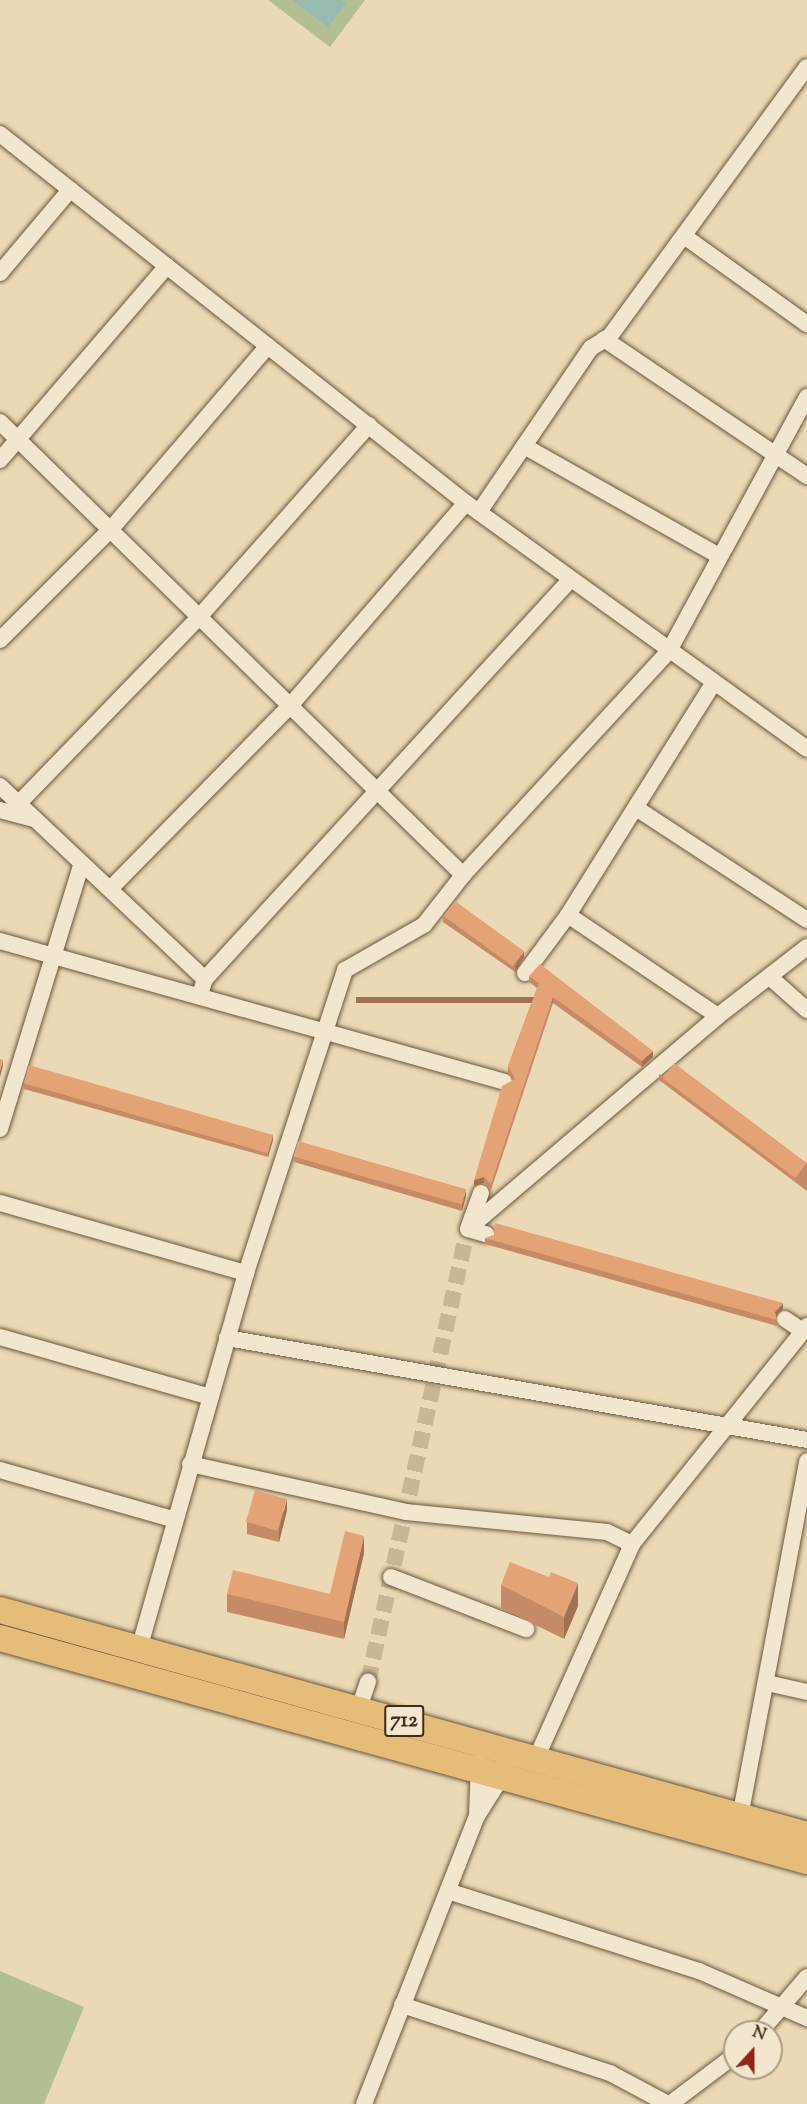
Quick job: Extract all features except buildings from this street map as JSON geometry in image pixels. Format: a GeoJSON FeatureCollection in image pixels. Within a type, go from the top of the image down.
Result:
{"type":"FeatureCollection","features":[{"type":"Feature","properties":{"kind":"main road","name":"712"},"geometry":{"type":"LineString","coordinates":[[0,1610],[359,1708],[807,1835]]}},
{"type":"Feature","properties":{"kind":"main road","name":"712"},"geometry":{"type":"LineString","coordinates":[[0,1638],[807,1861]]}},
{"type":"Feature","properties":{"kind":"street"},"geometry":{"type":"LineString","coordinates":[[110,889],[289,707],[472,508],[524,446],[591,348],[604,339],[684,236],[807,67]]}},
{"type":"Feature","properties":{"kind":"street"},"geometry":{"type":"LineString","coordinates":[[0,134],[472,508],[669,651],[712,686],[807,749]]}},
{"type":"Feature","properties":{"kind":"street"},"geometry":{"type":"LineString","coordinates":[[0,273],[70,190]]}},
{"type":"Feature","properties":{"kind":"street"},"geometry":{"type":"LineString","coordinates":[[684,236],[804,317]]}},
{"type":"Feature","properties":{"kind":"street"},"geometry":{"type":"LineString","coordinates":[[0,460],[167,266]]}},
{"type":"Feature","properties":{"kind":"street"},"geometry":{"type":"LineString","coordinates":[[604,339],[777,450],[807,476]]}},
{"type":"Feature","properties":{"kind":"street"},"geometry":{"type":"LineString","coordinates":[[0,639],[111,529],[268,346]]}},
{"type":"Feature","properties":{"kind":"street"},"geometry":{"type":"LineString","coordinates":[[139,1649],[172,1519],[283,1152],[322,1030],[352,962],[411,936],[443,913],[462,875],[669,651],[807,397]]}},
{"type":"Feature","properties":{"kind":"street"},"geometry":{"type":"LineString","coordinates":[[0,422],[200,616],[378,796],[462,875]]}},
{"type":"Feature","properties":{"kind":"street"},"geometry":{"type":"LineString","coordinates":[[19,803],[200,616],[369,425]]}},
{"type":"Feature","properties":{"kind":"street"},"geometry":{"type":"LineString","coordinates":[[524,446],[720,556]]}},
{"type":"Feature","properties":{"kind":"street"},"geometry":{"type":"LineString","coordinates":[[203,987],[378,796],[570,580]]}},
{"type":"Feature","properties":{"kind":"street"},"geometry":{"type":"LineString","coordinates":[[525,973],[568,915],[712,686]]}},
{"type":"Feature","properties":{"kind":"street"},"geometry":{"type":"LineString","coordinates":[[0,786],[110,889],[203,987]]}},
{"type":"Feature","properties":{"kind":"street"},"geometry":{"type":"LineString","coordinates":[[636,808],[807,920]]}},
{"type":"Feature","properties":{"kind":"street"},"geometry":{"type":"LineString","coordinates":[[0,810],[36,820]]}},
{"type":"Feature","properties":{"kind":"street"},"geometry":{"type":"LineString","coordinates":[[0,1129],[82,863]]}},
{"type":"Feature","properties":{"kind":"street"},"geometry":{"type":"LineString","coordinates":[[568,915],[718,1016]]}},
{"type":"Feature","properties":{"kind":"street"},"geometry":{"type":"LineString","coordinates":[[0,941],[52,956],[203,987],[322,1030],[505,1082]]}},
{"type":"Feature","properties":{"kind":"street"},"geometry":{"type":"LineString","coordinates":[[467,1234],[718,1016],[772,979],[807,948]]}},
{"type":"Feature","properties":{"kind":"street"},"geometry":{"type":"LineString","coordinates":[[772,979],[807,1010]]}},
{"type":"Feature","properties":{"kind":"street"},"geometry":{"type":"LineString","coordinates":[[467,1234],[473,1202]]}},
{"type":"Feature","properties":{"kind":"street"},"geometry":{"type":"LineString","coordinates":[[0,1203],[246,1273]]}},
{"type":"Feature","properties":{"kind":"street"},"geometry":{"type":"LineString","coordinates":[[467,1234],[486,1234]]}},
{"type":"Feature","properties":{"kind":"street"},"geometry":{"type":"LineString","coordinates":[[536,1759],[632,1544],[805,1329],[785,1319]]}},
{"type":"Feature","properties":{"kind":"street"},"geometry":{"type":"LineString","coordinates":[[0,1337],[211,1396]]}},
{"type":"Feature","properties":{"kind":"street"},"geometry":{"type":"LineString","coordinates":[[227,1338],[727,1424],[807,1440]]}},
{"type":"Feature","properties":{"kind":"street"},"geometry":{"type":"LineString","coordinates":[[740,1817],[807,1461]]}},
{"type":"Feature","properties":{"kind":"street"},"geometry":{"type":"LineString","coordinates":[[190,1464],[406,1512],[607,1532],[632,1544]]}},
{"type":"Feature","properties":{"kind":"street"},"geometry":{"type":"LineString","coordinates":[[0,1470],[172,1519]]}},
{"type":"Feature","properties":{"kind":"street"},"geometry":{"type":"LineString","coordinates":[[391,1577],[526,1629]]}},
{"type":"Feature","properties":{"kind":"street"},"geometry":{"type":"LineString","coordinates":[[359,1708],[368,1682]]}},
{"type":"Feature","properties":{"kind":"street"},"geometry":{"type":"LineString","coordinates":[[767,1683],[807,1692]]}},
{"type":"Feature","properties":{"kind":"street"},"geometry":{"type":"LineString","coordinates":[[477,1816],[477,1771],[485,1745]]}},
{"type":"Feature","properties":{"kind":"street"},"geometry":{"type":"LineString","coordinates":[[364,2104],[402,2005],[451,1892],[477,1816],[501,1778],[509,1752]]}},
{"type":"Feature","properties":{"kind":"street"},"geometry":{"type":"LineString","coordinates":[[451,1892],[699,1971],[784,2010],[807,2018]]}},
{"type":"Feature","properties":{"kind":"street"},"geometry":{"type":"LineString","coordinates":[[773,2020],[784,2010],[807,1977]]}},
{"type":"Feature","properties":{"kind":"street"},"geometry":{"type":"LineString","coordinates":[[402,2005],[610,2073],[669,2104],[723,2064]]}},
{"type":"Feature","properties":{"kind":"green space"},"geometry":{"type":"Polygon","coordinates":[[[268,0],[365,0],[330,47],[268,0]]]}},
{"type":"Feature","properties":{"kind":"green space"},"geometry":{"type":"Polygon","coordinates":[[[0,1971],[84,2007],[44,2104],[0,2104],[0,1971]]]}},
{"type":"Feature","properties":{"kind":"water"},"geometry":{"type":"Polygon","coordinates":[[[292,0],[341,0],[346,3],[328,27],[292,0]]]}},
{"type":"Feature","properties":{"kind":"tunnel"},"geometry":{"type":"LineString","coordinates":[[368,1682],[465,1239]]}}]}
